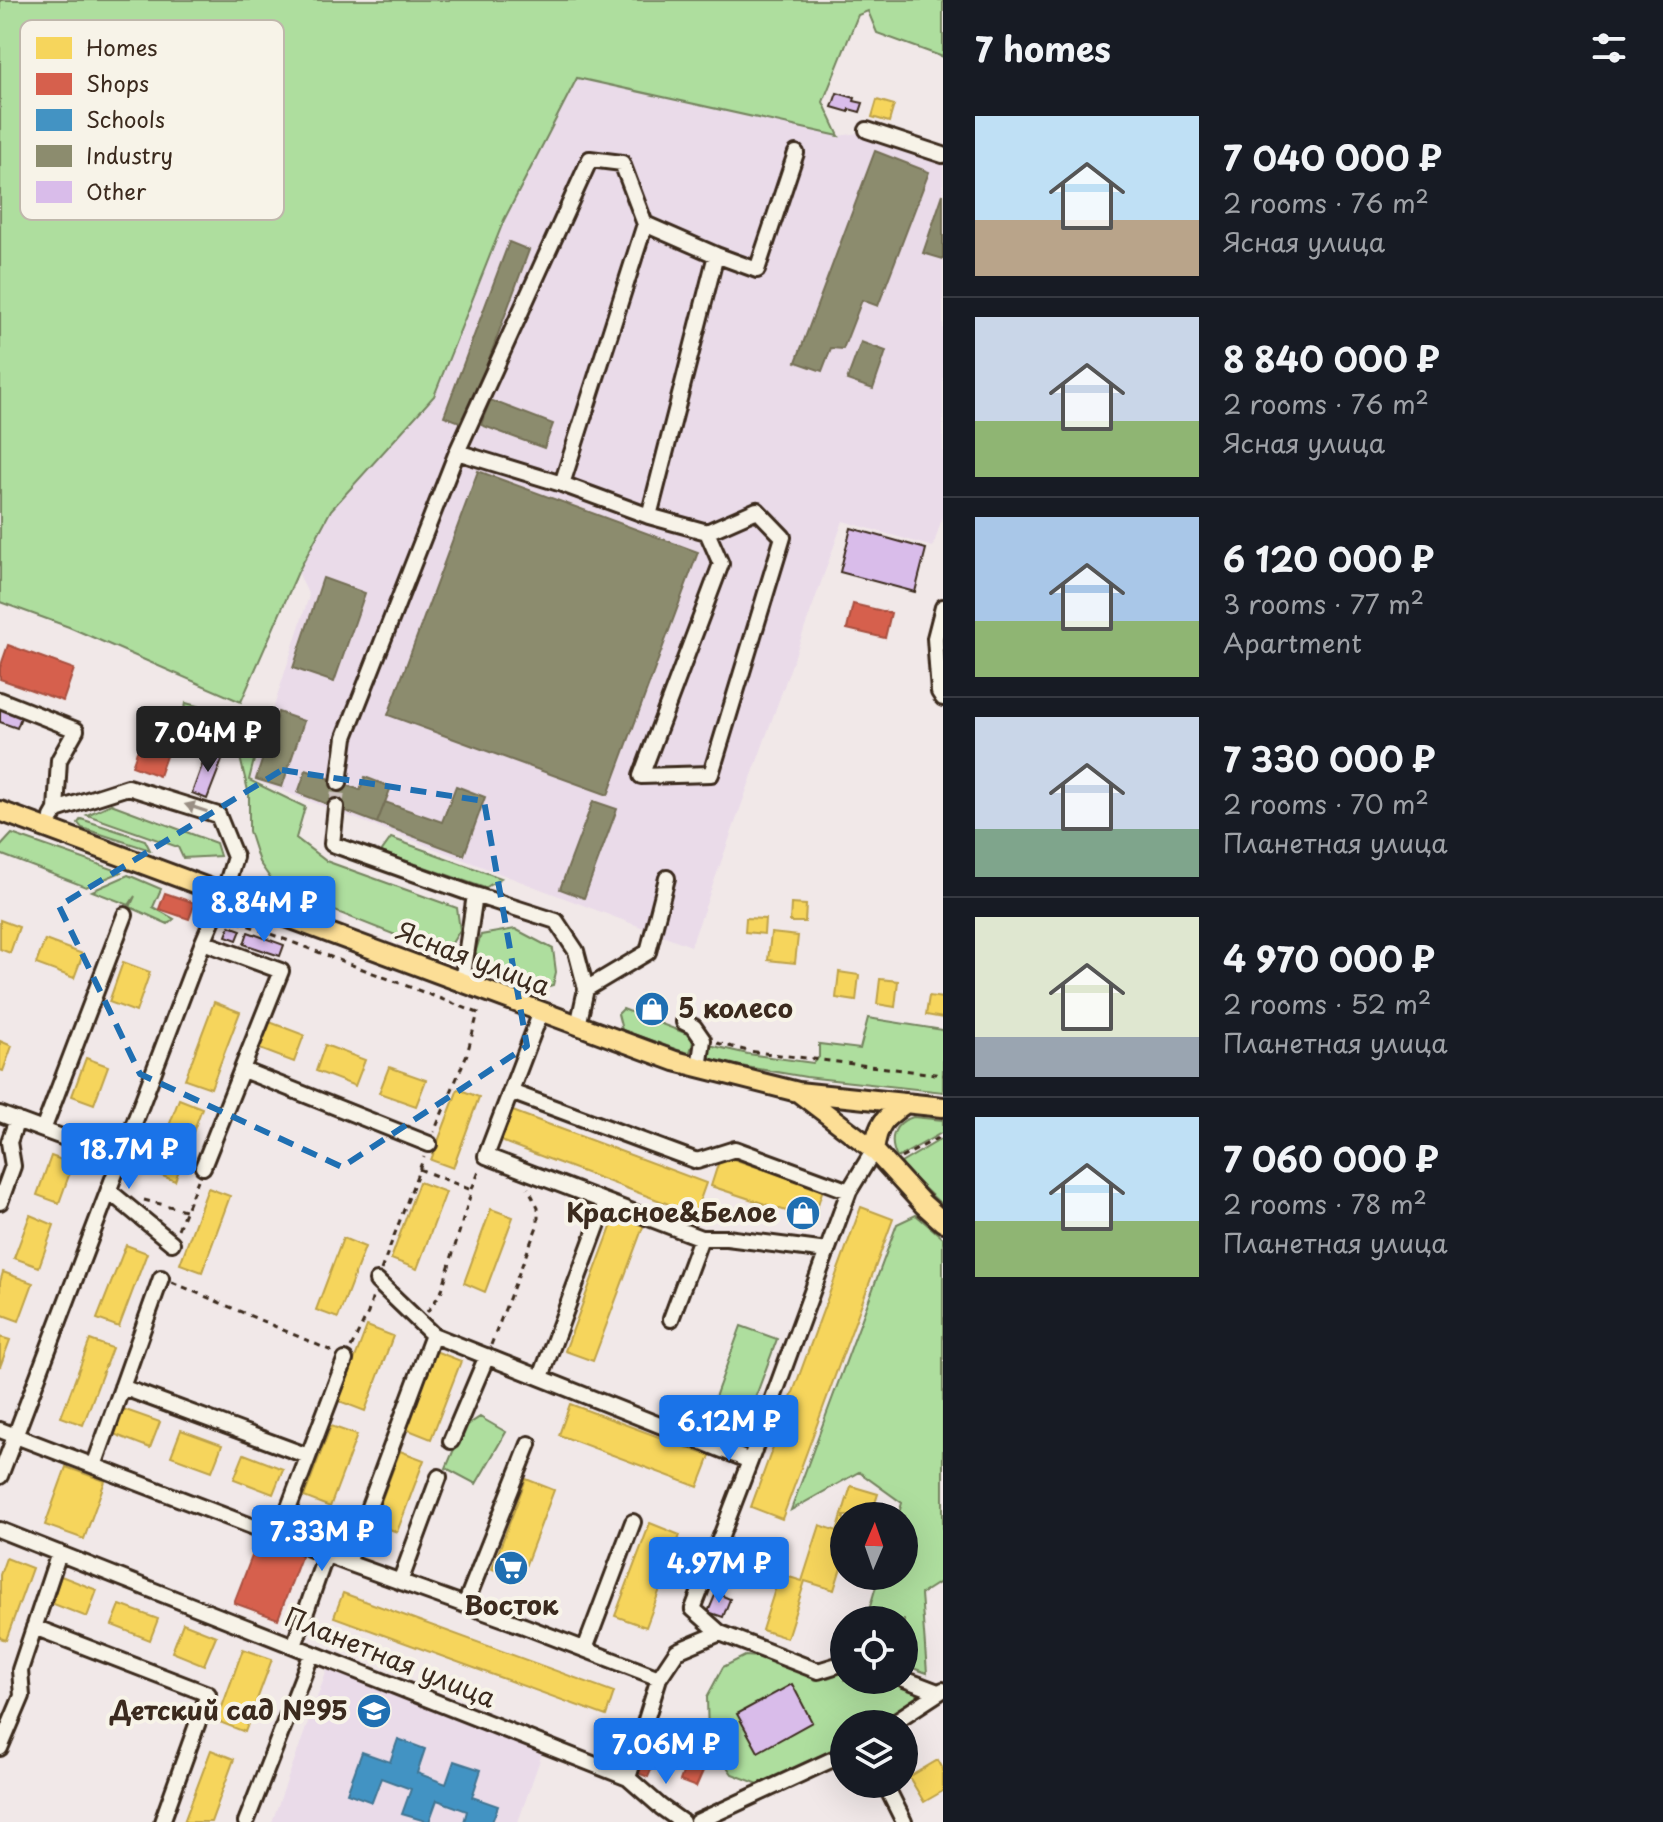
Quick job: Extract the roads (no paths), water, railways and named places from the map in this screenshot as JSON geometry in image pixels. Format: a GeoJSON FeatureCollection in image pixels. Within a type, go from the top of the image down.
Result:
{"type":"FeatureCollection","features":[{"type":"Feature","properties":{"kind":"main road","name":"Ясная улица"},"geometry":{"type":"LineString","coordinates":[[1,810],[675,1061],[798,1092],[943,1107]]}},
{"type":"Feature","properties":{"kind":"main road"},"geometry":{"type":"LineString","coordinates":[[798,1092],[874,1150],[943,1222]]}},
{"type":"Feature","properties":{"kind":"main road"},"geometry":{"type":"LineString","coordinates":[[874,1150],[879,1126],[885,1117],[906,1103]]}},
{"type":"Feature","properties":{"kind":"street"},"geometry":{"type":"LineString","coordinates":[[867,130],[943,155]]}},
{"type":"Feature","properties":{"kind":"street"},"geometry":{"type":"LineString","coordinates":[[645,224],[757,270],[796,153]]}},
{"type":"Feature","properties":{"kind":"street"},"geometry":{"type":"LineString","coordinates":[[339,783],[345,737],[457,452],[590,159],[622,163],[645,224],[562,484]]}},
{"type":"Feature","properties":{"kind":"street"},"geometry":{"type":"LineString","coordinates":[[649,516],[716,255]]}},
{"type":"Feature","properties":{"kind":"street"},"geometry":{"type":"LineString","coordinates":[[457,452],[562,484],[649,516],[707,532],[757,510],[783,537],[711,774],[641,776],[721,564],[707,532]]}},
{"type":"Feature","properties":{"kind":"street"},"geometry":{"type":"LineString","coordinates":[[943,607],[935,638],[939,692],[943,698]]}},
{"type":"Feature","properties":{"kind":"street"},"geometry":{"type":"LineString","coordinates":[[0,700],[76,730],[59,760],[56,810],[46,828]]}},
{"type":"Feature","properties":{"kind":"street"},"geometry":{"type":"LineString","coordinates":[[0,1476],[224,893],[235,857],[218,815],[128,787],[56,810]]}},
{"type":"Feature","properties":{"kind":"street"},"geometry":{"type":"LineString","coordinates":[[336,807],[332,844],[556,921],[576,951],[586,989],[578,1026]]}},
{"type":"Feature","properties":{"kind":"street"},"geometry":{"type":"LineString","coordinates":[[586,989],[648,952],[667,878]]}},
{"type":"Feature","properties":{"kind":"street"},"geometry":{"type":"LineString","coordinates":[[462,982],[475,895]]}},
{"type":"Feature","properties":{"kind":"street"},"geometry":{"type":"LineString","coordinates":[[43,1130],[125,915]]}},
{"type":"Feature","properties":{"kind":"street"},"geometry":{"type":"LineString","coordinates":[[203,942],[281,971],[203,1167]]}},
{"type":"Feature","properties":{"kind":"street"},"geometry":{"type":"LineString","coordinates":[[541,1012],[486,1156],[701,1238],[727,1238],[827,1251]]}},
{"type":"Feature","properties":{"kind":"street"},"geometry":{"type":"LineString","coordinates":[[684,1022],[694,1027],[703,1040],[699,1068]]}},
{"type":"Feature","properties":{"kind":"street"},"geometry":{"type":"LineString","coordinates":[[243,1070],[429,1144]]}},
{"type":"Feature","properties":{"kind":"street"},"geometry":{"type":"LineString","coordinates":[[511,1092],[697,1161],[735,1149],[849,1191]]}},
{"type":"Feature","properties":{"kind":"street"},"geometry":{"type":"LineString","coordinates":[[0,1114],[121,1159]]}},
{"type":"Feature","properties":{"kind":"street"},"geometry":{"type":"LineString","coordinates":[[0,1202],[13,1166],[4,1146],[17,1120]]}},
{"type":"Feature","properties":{"kind":"street"},"geometry":{"type":"LineString","coordinates":[[830,1667],[818,1671],[720,1633],[693,1609],[849,1191],[874,1150]]}},
{"type":"Feature","properties":{"kind":"street"},"geometry":{"type":"LineString","coordinates":[[109,1191],[172,1243]]}},
{"type":"Feature","properties":{"kind":"street"},"geometry":{"type":"LineString","coordinates":[[541,1377],[606,1202]]}},
{"type":"Feature","properties":{"kind":"street"},"geometry":{"type":"LineString","coordinates":[[671,1319],[701,1238]]}},
{"type":"Feature","properties":{"kind":"street"},"geometry":{"type":"LineString","coordinates":[[94,1466],[161,1278]]}},
{"type":"Feature","properties":{"kind":"street"},"geometry":{"type":"LineString","coordinates":[[377,1281],[433,1335],[750,1461]]}},
{"type":"Feature","properties":{"kind":"street"},"geometry":{"type":"LineString","coordinates":[[348,1563],[433,1335]]}},
{"type":"Feature","properties":{"kind":"street"},"geometry":{"type":"LineString","coordinates":[[451,1441],[487,1356]]}},
{"type":"Feature","properties":{"kind":"street"},"geometry":{"type":"LineString","coordinates":[[278,1536],[345,1360]]}},
{"type":"Feature","properties":{"kind":"street"},"geometry":{"type":"LineString","coordinates":[[122,1387],[308,1456]]}},
{"type":"Feature","properties":{"kind":"street"},"geometry":{"type":"LineString","coordinates":[[0,1430],[659,1678]]}},
{"type":"Feature","properties":{"kind":"street"},"geometry":{"type":"LineString","coordinates":[[465,1605],[529,1444]]}},
{"type":"Feature","properties":{"kind":"street"},"geometry":{"type":"LineString","coordinates":[[400,1582],[439,1477]]}},
{"type":"Feature","properties":{"kind":"street"},"geometry":{"type":"LineString","coordinates":[[585,1649],[633,1522]]}},
{"type":"Feature","properties":{"kind":"street","name":"Планетная улица"},"geometry":{"type":"LineString","coordinates":[[0,1530],[628,1778],[682,1822]]}},
{"type":"Feature","properties":{"kind":"street"},"geometry":{"type":"LineString","coordinates":[[0,1748],[22,1696],[20,1670],[59,1553]]}},
{"type":"Feature","properties":{"kind":"street"},"geometry":{"type":"LineString","coordinates":[[294,1646],[326,1554]]}},
{"type":"Feature","properties":{"kind":"street"},"geometry":{"type":"LineString","coordinates":[[34,1627],[208,1694],[162,1822]]}},
{"type":"Feature","properties":{"kind":"street"},"geometry":{"type":"LineString","coordinates":[[628,1778],[659,1678],[677,1651],[720,1633]]}},
{"type":"Feature","properties":{"kind":"street"},"geometry":{"type":"LineString","coordinates":[[246,1822],[312,1653]]}},
{"type":"Feature","properties":{"kind":"street"},"geometry":{"type":"LineString","coordinates":[[918,1684],[941,1691]]}},
{"type":"Feature","properties":{"kind":"street"},"geometry":{"type":"LineString","coordinates":[[912,1710],[941,1691]]}},
{"type":"Feature","properties":{"kind":"street"},"geometry":{"type":"LineString","coordinates":[[697,1822],[830,1760]]}},
{"type":"Feature","properties":{"kind":"street"},"geometry":{"type":"LineString","coordinates":[[892,1798],[904,1822]]}},
{"type":"Feature","properties":{"kind":"tunnel"},"geometry":{"type":"LineString","coordinates":[[336,807],[339,783]]}},
{"type":"Feature","properties":{"kind":"place","name":"5 колесо"},"geometry":{"type":"Point","coordinates":[652,1009]}},
{"type":"Feature","properties":{"kind":"place","name":"Красное&Белое"},"geometry":{"type":"Point","coordinates":[803,1213]}},
{"type":"Feature","properties":{"kind":"place","name":"Восток"},"geometry":{"type":"Point","coordinates":[511,1568]}},
{"type":"Feature","properties":{"kind":"place","name":"Детский сад №95"},"geometry":{"type":"Point","coordinates":[374,1711]}}]}
